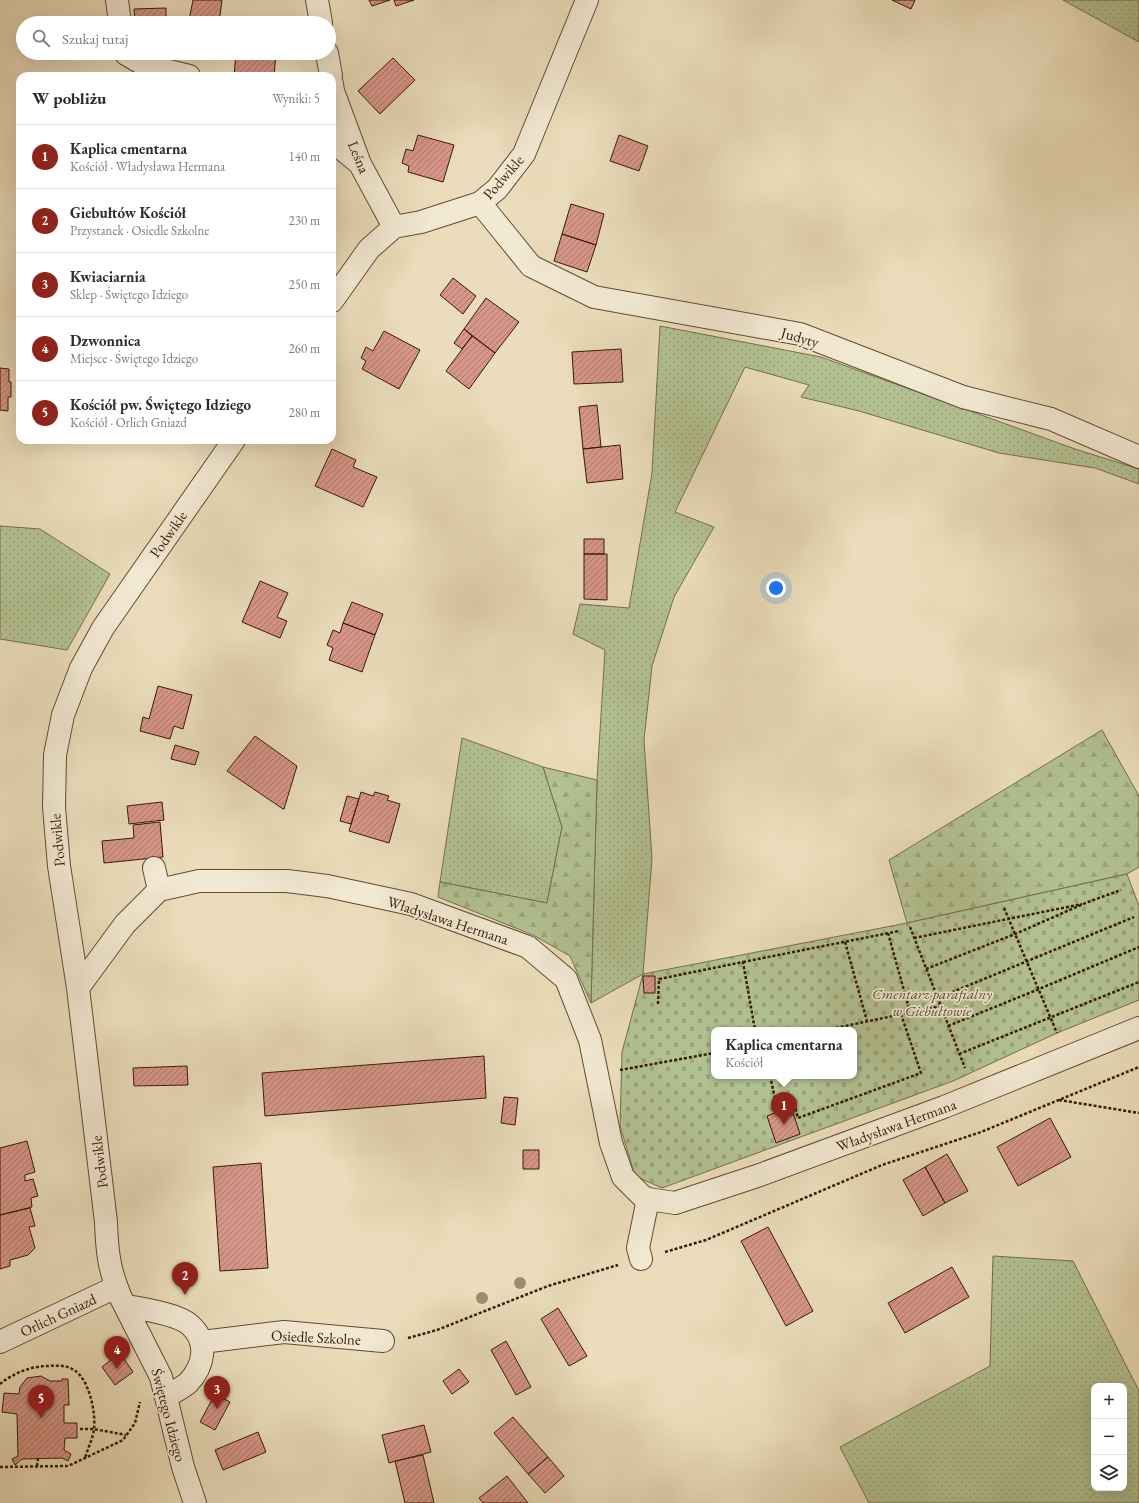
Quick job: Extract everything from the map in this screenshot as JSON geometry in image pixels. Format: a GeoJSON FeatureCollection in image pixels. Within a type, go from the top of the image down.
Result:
{"type":"FeatureCollection","features":[{"type":"Feature","properties":{"kind":"street"},"geometry":{"type":"LineString","coordinates":[[117,0],[119,16]]}},
{"type":"Feature","properties":{"kind":"street"},"geometry":{"type":"LineString","coordinates":[[317,0],[320,16]]}},
{"type":"Feature","properties":{"kind":"street","name":"Podwikle"},"geometry":{"type":"LineString","coordinates":[[394,227],[421,222],[480,203],[497,189],[524,154],[587,0]]}},
{"type":"Feature","properties":{"kind":"street"},"geometry":{"type":"LineString","coordinates":[[136,60],[145,65],[173,72]]}},
{"type":"Feature","properties":{"kind":"street"},"geometry":{"type":"LineString","coordinates":[[328,60],[330,72]]}},
{"type":"Feature","properties":{"kind":"street","name":"Leśna"},"geometry":{"type":"LineString","coordinates":[[336,99],[360,164],[394,227]]}},
{"type":"Feature","properties":{"kind":"street"},"geometry":{"type":"LineString","coordinates":[[336,144],[360,164]]}},
{"type":"Feature","properties":{"kind":"street","name":"Judyty"},"geometry":{"type":"LineString","coordinates":[[480,203],[532,266],[594,297],[800,334],[963,397],[1051,419],[1139,457]]}},
{"type":"Feature","properties":{"kind":"street"},"geometry":{"type":"LineString","coordinates":[[336,295],[369,249],[394,227]]}},
{"type":"Feature","properties":{"kind":"street","name":"Podwikle"},"geometry":{"type":"LineString","coordinates":[[116,1287],[107,1255],[106,1222],[78,988],[60,866],[54,807],[56,755],[63,715],[81,668],[103,628],[231,444]]}},
{"type":"Feature","properties":{"kind":"street"},"geometry":{"type":"LineString","coordinates":[[78,988],[125,924],[159,890],[154,868]]}},
{"type":"Feature","properties":{"kind":"street","name":"Władysława Hermana"},"geometry":{"type":"LineString","coordinates":[[159,890],[199,881],[288,881],[328,886],[410,904],[528,947],[566,979],[590,1040],[611,1143],[623,1177],[642,1196],[648,1199],[675,1203],[757,1176],[944,1107],[1139,1028]]}},
{"type":"Feature","properties":{"kind":"street"},"geometry":{"type":"LineString","coordinates":[[641,1258],[638,1248],[648,1199]]}},
{"type":"Feature","properties":{"kind":"street","name":"Świętego Idziego"},"geometry":{"type":"LineString","coordinates":[[116,1287],[161,1377],[167,1396],[183,1467],[195,1503]]}},
{"type":"Feature","properties":{"kind":"street","name":"Orlich Gniazd"},"geometry":{"type":"LineString","coordinates":[[0,1342],[116,1287]]}},
{"type":"Feature","properties":{"kind":"street"},"geometry":{"type":"LineString","coordinates":[[126,1306],[176,1317],[190,1325],[202,1342],[203,1352],[198,1370],[187,1384],[167,1396]]}},
{"type":"Feature","properties":{"kind":"street","name":"Osiedle Szkolne"},"geometry":{"type":"LineString","coordinates":[[202,1342],[284,1332],[383,1341]]}},
{"type":"Feature","properties":{"kind":"path"},"geometry":{"type":"LineString","coordinates":[[926,969],[1015,934],[1088,902],[1121,890]]}},
{"type":"Feature","properties":{"kind":"path"},"geometry":{"type":"LineString","coordinates":[[914,938],[1088,902]]}},
{"type":"Feature","properties":{"kind":"path"},"geometry":{"type":"LineString","coordinates":[[1004,908],[1057,1033]]}},
{"type":"Feature","properties":{"kind":"path"},"geometry":{"type":"LineString","coordinates":[[938,998],[1134,917]]}},
{"type":"Feature","properties":{"kind":"path"},"geometry":{"type":"LineString","coordinates":[[910,928],[965,1068]]}},
{"type":"Feature","properties":{"kind":"path"},"geometry":{"type":"LineString","coordinates":[[658,1004],[659,979],[899,931]]}},
{"type":"Feature","properties":{"kind":"path"},"geometry":{"type":"LineString","coordinates":[[888,933],[910,1012]]}},
{"type":"Feature","properties":{"kind":"path"},"geometry":{"type":"LineString","coordinates":[[845,942],[867,1021]]}},
{"type":"Feature","properties":{"kind":"path"},"geometry":{"type":"LineString","coordinates":[[948,1026],[1139,947]]}},
{"type":"Feature","properties":{"kind":"path"},"geometry":{"type":"LineString","coordinates":[[743,962],[754,1027]]}},
{"type":"Feature","properties":{"kind":"path"},"geometry":{"type":"LineString","coordinates":[[959,1054],[1139,982]]}},
{"type":"Feature","properties":{"kind":"path"},"geometry":{"type":"LineString","coordinates":[[840,1027],[941,1006]]}},
{"type":"Feature","properties":{"kind":"path"},"geometry":{"type":"LineString","coordinates":[[771,1079],[777,1107],[794,1103],[798,1118],[921,1073],[901,1014]]}},
{"type":"Feature","properties":{"kind":"path"},"geometry":{"type":"LineString","coordinates":[[597,1075],[711,1054]]}},
{"type":"Feature","properties":{"kind":"path"},"geometry":{"type":"LineString","coordinates":[[383,1341],[407,1339],[437,1330],[548,1286],[706,1240],[882,1165],[981,1132],[1139,1067]]}},
{"type":"Feature","properties":{"kind":"path"},"geometry":{"type":"LineString","coordinates":[[1058,1100],[1139,1113]]}},
{"type":"Feature","properties":{"kind":"path"},"geometry":{"type":"LineString","coordinates":[[0,1384],[7,1377],[35,1367],[65,1366],[82,1376],[88,1389],[93,1409],[94,1429],[85,1458]]}},
{"type":"Feature","properties":{"kind":"path"},"geometry":{"type":"LineString","coordinates":[[0,1463],[1,1467],[68,1466],[123,1440],[135,1423],[141,1400]]}},
{"type":"Feature","properties":{"kind":"path"},"geometry":{"type":"LineString","coordinates":[[80,1429],[94,1429],[126,1435]]}},
{"type":"Feature","properties":{"kind":"path"},"geometry":{"type":"LineString","coordinates":[[37,1466],[38,1458]]}},
{"type":"Feature","properties":{"kind":"green space"},"geometry":{"type":"Polygon","coordinates":[[[1063,0],[1139,0],[1139,42],[1063,0]]]}},
{"type":"Feature","properties":{"kind":"green space"},"geometry":{"type":"Polygon","coordinates":[[[660,326],[821,357],[1075,449],[1139,469],[1139,484],[1095,468],[999,453],[859,411],[801,397],[809,385],[745,367],[675,512],[714,527],[674,597],[652,666],[644,740],[652,859],[643,974],[591,1003],[597,780],[605,650],[573,634],[580,604],[629,608],[652,473],[660,326]]]}},
{"type":"Feature","properties":{"kind":"green space"},"geometry":{"type":"Polygon","coordinates":[[[0,526],[40,529],[110,574],[67,650],[0,639],[0,526]]]}},
{"type":"Feature","properties":{"kind":"green space"},"geometry":{"type":"Polygon","coordinates":[[[1102,730],[1139,796],[1139,867],[1127,874],[907,923],[889,860],[1102,730]]]}},
{"type":"Feature","properties":{"kind":"green space"},"geometry":{"type":"Polygon","coordinates":[[[462,738],[543,767],[562,827],[547,903],[440,882],[462,738]]]}},
{"type":"Feature","properties":{"kind":"green space"},"geometry":{"type":"Polygon","coordinates":[[[543,767],[597,780],[591,1003],[570,956],[533,935],[438,897],[440,882],[547,903],[562,827],[543,767]]]}},
{"type":"Feature","properties":{"kind":"green space","name":"Cmentarz parafialny w Giebułtowie"},"geometry":{"type":"Polygon","coordinates":[[[1127,874],[1139,906],[1139,1000],[1057,1033],[953,1081],[662,1188],[635,1176],[620,1126],[622,1052],[643,974],[907,923],[1127,874]]]}},
{"type":"Feature","properties":{"kind":"green space"},"geometry":{"type":"Polygon","coordinates":[[[993,1256],[1073,1261],[1139,1391],[1139,1503],[869,1503],[840,1447],[990,1366],[993,1256]]]}},
{"type":"Feature","properties":{"kind":"building"},"geometry":{"type":"Polygon","coordinates":[[[193,0],[222,0],[220,16],[190,16],[193,0]]]}},
{"type":"Feature","properties":{"kind":"building"},"geometry":{"type":"Polygon","coordinates":[[[369,0],[390,0],[372,6],[369,0]]]}},
{"type":"Feature","properties":{"kind":"building"},"geometry":{"type":"Polygon","coordinates":[[[394,0],[414,0],[396,6],[394,0]]]}},
{"type":"Feature","properties":{"kind":"building"},"geometry":{"type":"Polygon","coordinates":[[[892,0],[915,0],[911,9],[892,0]]]}},
{"type":"Feature","properties":{"kind":"building"},"geometry":{"type":"Polygon","coordinates":[[[166,8],[166,16],[134,16],[134,9],[166,8]]]}},
{"type":"Feature","properties":{"kind":"building"},"geometry":{"type":"Polygon","coordinates":[[[393,58],[415,80],[380,114],[358,91],[393,58]]]}},
{"type":"Feature","properties":{"kind":"building"},"geometry":{"type":"Polygon","coordinates":[[[235,60],[275,60],[274,72],[234,72],[235,60]]]}},
{"type":"Feature","properties":{"kind":"building"},"geometry":{"type":"Polygon","coordinates":[[[418,135],[454,145],[443,182],[408,172],[409,166],[402,163],[406,149],[413,151],[418,135]]]}},
{"type":"Feature","properties":{"kind":"building"},"geometry":{"type":"Polygon","coordinates":[[[619,135],[648,146],[639,171],[610,161],[619,135]]]}},
{"type":"Feature","properties":{"kind":"building"},"geometry":{"type":"Polygon","coordinates":[[[571,204],[604,214],[596,245],[562,234],[571,204]]]}},
{"type":"Feature","properties":{"kind":"building"},"geometry":{"type":"Polygon","coordinates":[[[562,234],[596,245],[587,272],[554,261],[562,234]]]}},
{"type":"Feature","properties":{"kind":"building"},"geometry":{"type":"Polygon","coordinates":[[[453,278],[476,296],[463,314],[440,295],[453,278]]]}},
{"type":"Feature","properties":{"kind":"building"},"geometry":{"type":"Polygon","coordinates":[[[486,298],[519,322],[495,353],[464,329],[486,298]]]}},
{"type":"Feature","properties":{"kind":"building"},"geometry":{"type":"Polygon","coordinates":[[[464,329],[472,336],[462,349],[454,343],[464,329]]]}},
{"type":"Feature","properties":{"kind":"building"},"geometry":{"type":"Polygon","coordinates":[[[384,331],[420,350],[399,389],[362,369],[366,361],[361,358],[366,347],[373,351],[384,331]]]}},
{"type":"Feature","properties":{"kind":"building"},"geometry":{"type":"Polygon","coordinates":[[[472,336],[495,353],[469,389],[446,371],[472,336]]]}},
{"type":"Feature","properties":{"kind":"building"},"geometry":{"type":"Polygon","coordinates":[[[621,349],[623,382],[574,384],[572,352],[621,349]]]}},
{"type":"Feature","properties":{"kind":"building"},"geometry":{"type":"Polygon","coordinates":[[[0,368],[9,369],[11,397],[8,397],[8,411],[0,410],[0,368]]]}},
{"type":"Feature","properties":{"kind":"building"},"geometry":{"type":"Polygon","coordinates":[[[597,405],[601,447],[583,449],[579,407],[597,405]]]}},
{"type":"Feature","properties":{"kind":"building"},"geometry":{"type":"Polygon","coordinates":[[[620,445],[623,479],[587,483],[583,449],[620,445]]]}},
{"type":"Feature","properties":{"kind":"building"},"geometry":{"type":"Polygon","coordinates":[[[332,449],[356,460],[353,467],[377,477],[363,507],[315,486],[332,449]]]}},
{"type":"Feature","properties":{"kind":"building"},"geometry":{"type":"Polygon","coordinates":[[[584,539],[604,539],[604,554],[584,554],[584,539]]]}},
{"type":"Feature","properties":{"kind":"building"},"geometry":{"type":"Polygon","coordinates":[[[584,554],[607,554],[607,600],[584,599],[584,554]]]}},
{"type":"Feature","properties":{"kind":"building"},"geometry":{"type":"Polygon","coordinates":[[[260,581],[288,593],[277,617],[287,621],[280,638],[242,622],[260,581]]]}},
{"type":"Feature","properties":{"kind":"building"},"geometry":{"type":"Polygon","coordinates":[[[352,602],[383,614],[375,635],[343,623],[352,602]]]}},
{"type":"Feature","properties":{"kind":"building"},"geometry":{"type":"Polygon","coordinates":[[[343,623],[375,635],[362,672],[329,660],[333,648],[327,645],[333,630],[340,633],[343,623]]]}},
{"type":"Feature","properties":{"kind":"building"},"geometry":{"type":"Polygon","coordinates":[[[158,686],[192,695],[183,729],[174,726],[170,739],[140,731],[143,717],[149,719],[158,686]]]}},
{"type":"Feature","properties":{"kind":"building"},"geometry":{"type":"Polygon","coordinates":[[[255,736],[297,766],[284,809],[227,771],[255,736]]]}},
{"type":"Feature","properties":{"kind":"building"},"geometry":{"type":"Polygon","coordinates":[[[175,745],[199,752],[195,765],[171,759],[175,745]]]}},
{"type":"Feature","properties":{"kind":"building"},"geometry":{"type":"Polygon","coordinates":[[[361,792],[373,796],[375,792],[389,796],[387,800],[400,804],[389,843],[349,831],[361,792]]]}},
{"type":"Feature","properties":{"kind":"building"},"geometry":{"type":"Polygon","coordinates":[[[347,796],[359,799],[351,824],[340,821],[347,796]]]}},
{"type":"Feature","properties":{"kind":"building"},"geometry":{"type":"Polygon","coordinates":[[[162,802],[164,820],[129,824],[127,806],[162,802]]]}},
{"type":"Feature","properties":{"kind":"building"},"geometry":{"type":"Polygon","coordinates":[[[160,822],[163,857],[104,863],[102,841],[134,838],[133,825],[160,822]]]}},
{"type":"Feature","properties":{"kind":"building"},"geometry":{"type":"Polygon","coordinates":[[[643,976],[655,976],[655,993],[644,993],[643,976]]]}},
{"type":"Feature","properties":{"kind":"building"},"geometry":{"type":"Polygon","coordinates":[[[484,1056],[486,1098],[265,1116],[262,1073],[484,1056]]]}},
{"type":"Feature","properties":{"kind":"building"},"geometry":{"type":"Polygon","coordinates":[[[187,1066],[188,1085],[134,1086],[133,1068],[187,1066]]]}},
{"type":"Feature","properties":{"kind":"building"},"geometry":{"type":"Polygon","coordinates":[[[504,1097],[518,1098],[515,1125],[501,1123],[504,1097]]]}},
{"type":"Feature","properties":{"kind":"building"},"geometry":{"type":"Polygon","coordinates":[[[791,1107],[800,1134],[776,1143],[767,1116],[791,1107]]]}},
{"type":"Feature","properties":{"kind":"building"},"geometry":{"type":"Polygon","coordinates":[[[1050,1118],[1071,1157],[1018,1186],[997,1147],[1050,1118]]]}},
{"type":"Feature","properties":{"kind":"building"},"geometry":{"type":"Polygon","coordinates":[[[27,1141],[35,1172],[25,1175],[25,1181],[33,1179],[38,1196],[31,1198],[32,1207],[0,1215],[0,1148],[27,1141]]]}},
{"type":"Feature","properties":{"kind":"building"},"geometry":{"type":"Polygon","coordinates":[[[523,1150],[539,1150],[539,1169],[523,1169],[523,1150]]]}},
{"type":"Feature","properties":{"kind":"building"},"geometry":{"type":"Polygon","coordinates":[[[947,1154],[968,1191],[945,1203],[925,1167],[947,1154]]]}},
{"type":"Feature","properties":{"kind":"building"},"geometry":{"type":"Polygon","coordinates":[[[261,1163],[268,1268],[220,1271],[213,1167],[261,1163]]]}},
{"type":"Feature","properties":{"kind":"building"},"geometry":{"type":"Polygon","coordinates":[[[925,1167],[945,1203],[923,1216],[903,1180],[925,1167]]]}},
{"type":"Feature","properties":{"kind":"building"},"geometry":{"type":"Polygon","coordinates":[[[30,1208],[35,1226],[29,1227],[35,1248],[28,1255],[10,1260],[10,1266],[0,1269],[0,1215],[30,1208]]]}},
{"type":"Feature","properties":{"kind":"building"},"geometry":{"type":"Polygon","coordinates":[[[768,1227],[813,1311],[786,1326],[741,1241],[768,1227]]]}},
{"type":"Feature","properties":{"kind":"building"},"geometry":{"type":"Polygon","coordinates":[[[952,1267],[969,1297],[905,1333],[888,1303],[952,1267]]]}},
{"type":"Feature","properties":{"kind":"building"},"geometry":{"type":"Polygon","coordinates":[[[558,1308],[587,1356],[569,1366],[541,1319],[558,1308]]]}},
{"type":"Feature","properties":{"kind":"building"},"geometry":{"type":"Polygon","coordinates":[[[506,1341],[531,1387],[516,1395],[491,1350],[506,1341]]]}},
{"type":"Feature","properties":{"kind":"building"},"geometry":{"type":"Polygon","coordinates":[[[120,1353],[133,1372],[115,1385],[102,1367],[120,1353]]]}},
{"type":"Feature","properties":{"kind":"building"},"geometry":{"type":"Polygon","coordinates":[[[459,1369],[469,1382],[452,1394],[443,1381],[459,1369]]]}},
{"type":"Feature","properties":{"kind":"building"},"geometry":{"type":"Polygon","coordinates":[[[41,1376],[50,1381],[62,1381],[62,1379],[68,1379],[69,1405],[64,1405],[64,1423],[77,1423],[77,1438],[65,1438],[64,1450],[71,1454],[68,1461],[62,1458],[22,1459],[15,1465],[12,1459],[18,1456],[17,1414],[2,1412],[4,1393],[19,1394],[20,1387],[27,1378],[41,1376]]]}},
{"type":"Feature","properties":{"kind":"building"},"geometry":{"type":"Polygon","coordinates":[[[215,1394],[230,1402],[215,1430],[200,1422],[215,1394]]]}},
{"type":"Feature","properties":{"kind":"building"},"geometry":{"type":"Polygon","coordinates":[[[513,1417],[548,1457],[528,1474],[494,1433],[513,1417]]]}},
{"type":"Feature","properties":{"kind":"building"},"geometry":{"type":"Polygon","coordinates":[[[424,1425],[431,1452],[389,1463],[382,1435],[424,1425]]]}},
{"type":"Feature","properties":{"kind":"building"},"geometry":{"type":"Polygon","coordinates":[[[258,1432],[266,1452],[223,1470],[215,1450],[258,1432]]]}},
{"type":"Feature","properties":{"kind":"building"},"geometry":{"type":"Polygon","coordinates":[[[423,1455],[434,1503],[405,1503],[395,1461],[423,1455]]]}},
{"type":"Feature","properties":{"kind":"building"},"geometry":{"type":"Polygon","coordinates":[[[548,1457],[564,1476],[545,1493],[528,1474],[548,1457]]]}},
{"type":"Feature","properties":{"kind":"building"},"geometry":{"type":"Polygon","coordinates":[[[507,1476],[528,1503],[483,1503],[479,1498],[507,1476]]]}},
{"type":"Feature","properties":{"kind":"place","name":"Kaplica cmentarna"},"geometry":{"type":"Point","coordinates":[784,1125]}},
{"type":"Feature","properties":{"kind":"place","name":"Giebułtów Kościół"},"geometry":{"type":"Point","coordinates":[185,1295]}},
{"type":"Feature","properties":{"kind":"place","name":"Dzwonnica"},"geometry":{"type":"Point","coordinates":[117,1369]}},
{"type":"Feature","properties":{"kind":"place","name":"Kwiaciarnia"},"geometry":{"type":"Point","coordinates":[217,1409]}},
{"type":"Feature","properties":{"kind":"place","name":"Kościół pw. Świętego Idziego"},"geometry":{"type":"Point","coordinates":[41,1418]}}]}
